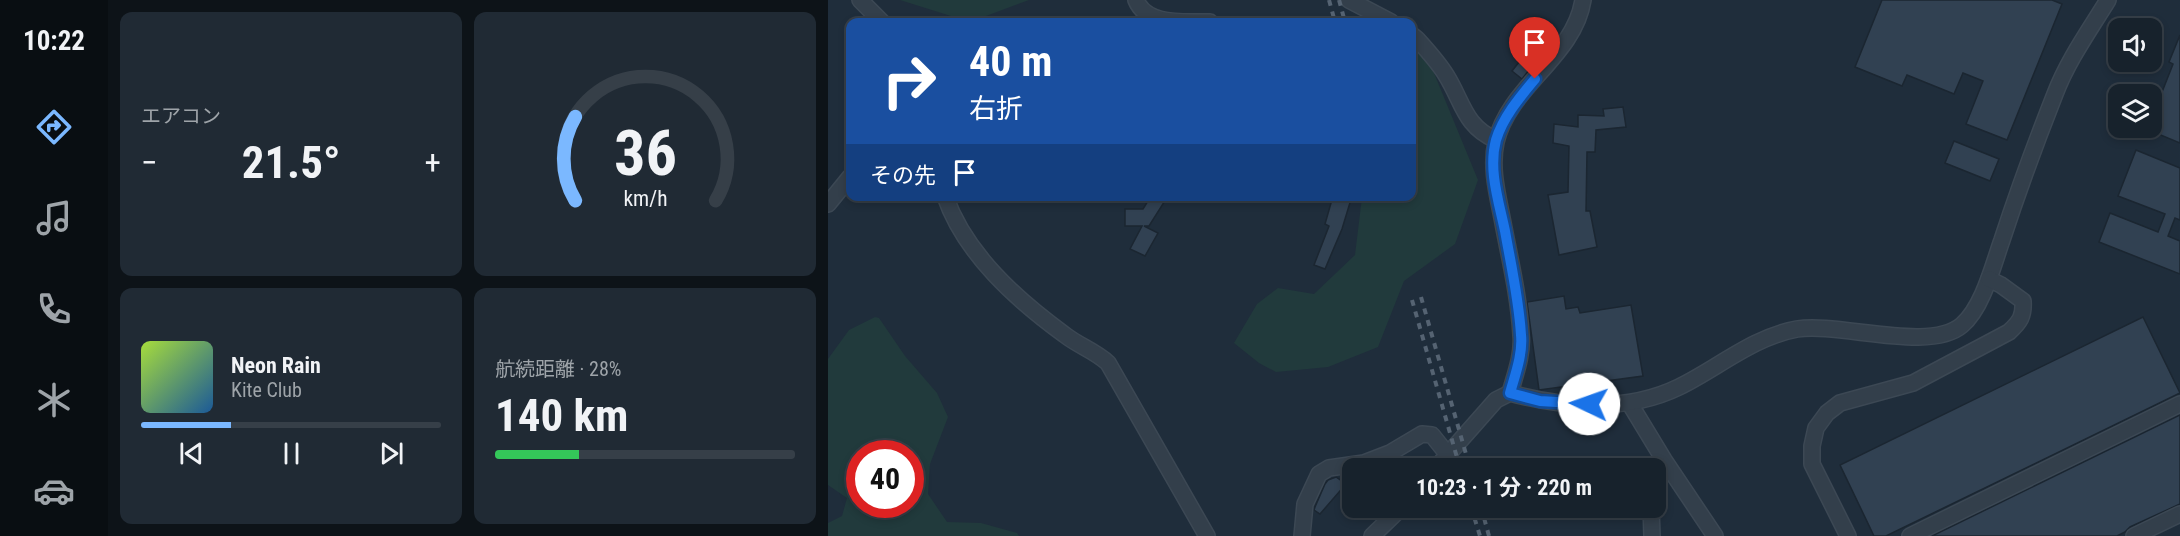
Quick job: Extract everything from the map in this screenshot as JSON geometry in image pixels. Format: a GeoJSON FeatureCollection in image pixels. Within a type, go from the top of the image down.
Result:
{"type":"FeatureCollection","features":[{"type":"Feature","properties":{"kind":"street"},"geometry":{"type":"LineString","coordinates":[[860,0],[878,18]]}},
{"type":"Feature","properties":{"kind":"street"},"geometry":{"type":"LineString","coordinates":[[1136,0],[1142,10],[1154,18]]}},
{"type":"Feature","properties":{"kind":"street"},"geometry":{"type":"LineString","coordinates":[[1348,0],[1383,18]]}},
{"type":"Feature","properties":{"kind":"street"},"geometry":{"type":"LineString","coordinates":[[1510,393],[1522,337],[1518,299],[1494,174],[1493,158],[1496,140],[1515,104],[1566,41],[1578,22],[1583,0]]}},
{"type":"Feature","properties":{"kind":"street"},"geometry":{"type":"LineString","coordinates":[[1445,458],[1496,400],[1510,393],[1540,401],[1630,404],[1678,388],[1752,345],[1797,330],[1817,328],[1926,337],[1946,335],[1962,325],[1989,279],[2054,95],[2068,62],[2108,0]]}},
{"type":"Feature","properties":{"kind":"street"},"geometry":{"type":"LineString","coordinates":[[1416,38],[1446,75],[1471,122],[1481,134],[1496,140]]}},
{"type":"Feature","properties":{"kind":"street"},"geometry":{"type":"LineString","coordinates":[[828,204],[846,182]]}},
{"type":"Feature","properties":{"kind":"street"},"geometry":{"type":"LineString","coordinates":[[947,201],[956,224],[983,263],[1041,318],[1108,363],[1207,536]]}},
{"type":"Feature","properties":{"kind":"street"},"geometry":{"type":"LineString","coordinates":[[1848,536],[1812,464],[1812,446],[1816,428],[1827,413],[1840,403],[1912,383],[2009,332],[2020,322],[2024,311],[2023,301],[1989,279]]}},
{"type":"Feature","properties":{"kind":"street"},"geometry":{"type":"LineString","coordinates":[[1630,404],[1657,458]]}},
{"type":"Feature","properties":{"kind":"street"},"geometry":{"type":"LineString","coordinates":[[1910,536],[2180,404]]}},
{"type":"Feature","properties":{"kind":"street"},"geometry":{"type":"LineString","coordinates":[[1302,536],[1305,504],[1319,474],[1329,468],[1364,463],[1390,453],[1422,435],[1432,435],[1448,455]]}},
{"type":"Feature","properties":{"kind":"street"},"geometry":{"type":"LineString","coordinates":[[1666,473],[1715,536]]}},
{"type":"Feature","properties":{"kind":"street"},"geometry":{"type":"LineString","coordinates":[[2134,536],[2180,513]]}},
{"type":"Feature","properties":{"kind":"street"},"geometry":{"type":"LineString","coordinates":[[1372,536],[1391,518]]}},
{"type":"Feature","properties":{"kind":"street"},"geometry":{"type":"LineString","coordinates":[[1651,518],[1652,536]]}},
{"type":"Feature","properties":{"kind":"green space"},"geometry":{"type":"Polygon","coordinates":[[[900,0],[1029,0],[981,18],[957,18],[900,0]]]}},
{"type":"Feature","properties":{"kind":"green space"},"geometry":{"type":"Polygon","coordinates":[[[1416,51],[1427,56],[1478,180],[1455,244],[1404,281],[1378,347],[1328,367],[1276,372],[1259,363],[1234,343],[1257,304],[1278,288],[1314,294],[1355,255],[1362,201],[1416,201],[1416,51]]]}},
{"type":"Feature","properties":{"kind":"green space"},"geometry":{"type":"Polygon","coordinates":[[[875,317],[879,318],[905,356],[937,393],[948,417],[930,464],[928,494],[947,522],[981,523],[1017,533],[1019,536],[828,536],[828,523],[842,516],[846,502],[846,518],[924,518],[924,440],[846,440],[846,497],[828,485],[828,359],[849,330],[875,317]]]}},
{"type":"Feature","properties":{"kind":"building"},"geometry":{"type":"Polygon","coordinates":[[[1882,0],[2052,0],[2062,4],[2007,140],[1966,124],[1983,81],[1963,73],[1954,94],[1907,75],[1902,86],[1855,67],[1882,0]]]}},
{"type":"Feature","properties":{"kind":"building"},"geometry":{"type":"Polygon","coordinates":[[[2180,35],[2180,143],[2162,136],[2162,92],[2173,64],[2169,62],[2180,35]]]}},
{"type":"Feature","properties":{"kind":"building"},"geometry":{"type":"Polygon","coordinates":[[[1527,52],[1537,60],[1522,79],[1512,71],[1527,52]]]}},
{"type":"Feature","properties":{"kind":"building"},"geometry":{"type":"Polygon","coordinates":[[[1623,107],[1626,127],[1596,130],[1595,152],[1587,152],[1586,211],[1590,211],[1597,247],[1559,255],[1548,195],[1568,192],[1569,146],[1553,143],[1554,124],[1578,127],[1578,115],[1604,116],[1603,109],[1623,107]]]}},
{"type":"Feature","properties":{"kind":"building"},"geometry":{"type":"Polygon","coordinates":[[[1954,141],[1999,159],[1990,181],[1945,163],[1954,141]]]}},
{"type":"Feature","properties":{"kind":"building"},"geometry":{"type":"Polygon","coordinates":[[[2136,150],[2180,168],[2180,220],[2175,218],[2168,236],[2180,241],[2180,274],[2099,242],[2110,213],[2158,232],[2165,214],[2118,196],[2136,150]]]}},
{"type":"Feature","properties":{"kind":"building"},"geometry":{"type":"Polygon","coordinates":[[[1148,201],[1165,201],[1149,226],[1144,226],[1158,233],[1145,256],[1130,249],[1142,226],[1125,226],[1125,209],[1143,209],[1148,201]]]}},
{"type":"Feature","properties":{"kind":"building"},"geometry":{"type":"Polygon","coordinates":[[[1332,201],[1350,201],[1342,229],[1325,269],[1314,265],[1329,226],[1325,224],[1332,201]]]}},
{"type":"Feature","properties":{"kind":"building"},"geometry":{"type":"Polygon","coordinates":[[[1564,296],[1566,309],[1578,307],[1580,313],[1631,305],[1643,376],[1539,390],[1527,302],[1564,296]]]}},
{"type":"Feature","properties":{"kind":"building"},"geometry":{"type":"Polygon","coordinates":[[[2143,317],[2180,393],[1886,536],[1874,536],[1840,465],[2143,317]]]}},
{"type":"Feature","properties":{"kind":"building"},"geometry":{"type":"Polygon","coordinates":[[[2180,415],[2180,504],[2130,527],[2117,536],[1932,536],[2180,415]]]}},
{"type":"Feature","properties":{"kind":"building"},"geometry":{"type":"Polygon","coordinates":[[[1336,477],[1342,481],[1342,489],[1320,514],[1314,510],[1328,480],[1336,477]]]}},
{"type":"Feature","properties":{"kind":"railway"},"geometry":{"type":"LineString","coordinates":[[1329,0],[1334,18]]}},
{"type":"Feature","properties":{"kind":"railway"},"geometry":{"type":"LineString","coordinates":[[1339,0],[1344,18]]}},
{"type":"Feature","properties":{"kind":"railway"},"geometry":{"type":"LineString","coordinates":[[1421,297],[1467,458]]}},
{"type":"Feature","properties":{"kind":"railway"},"geometry":{"type":"LineString","coordinates":[[1412,300],[1457,458]]}},
{"type":"Feature","properties":{"kind":"railway"},"geometry":{"type":"LineString","coordinates":[[1474,518],[1480,536]]}},
{"type":"Feature","properties":{"kind":"railway"},"geometry":{"type":"LineString","coordinates":[[1484,518],[1489,536]]}},
{"type":"Feature","properties":{"kind":"route"},"geometry":{"type":"LineString","coordinates":[[1535,79],[1503,123],[1496,140],[1493,158],[1497,193],[1518,299],[1522,337],[1510,393],[1540,401],[1589,404]]}}]}
